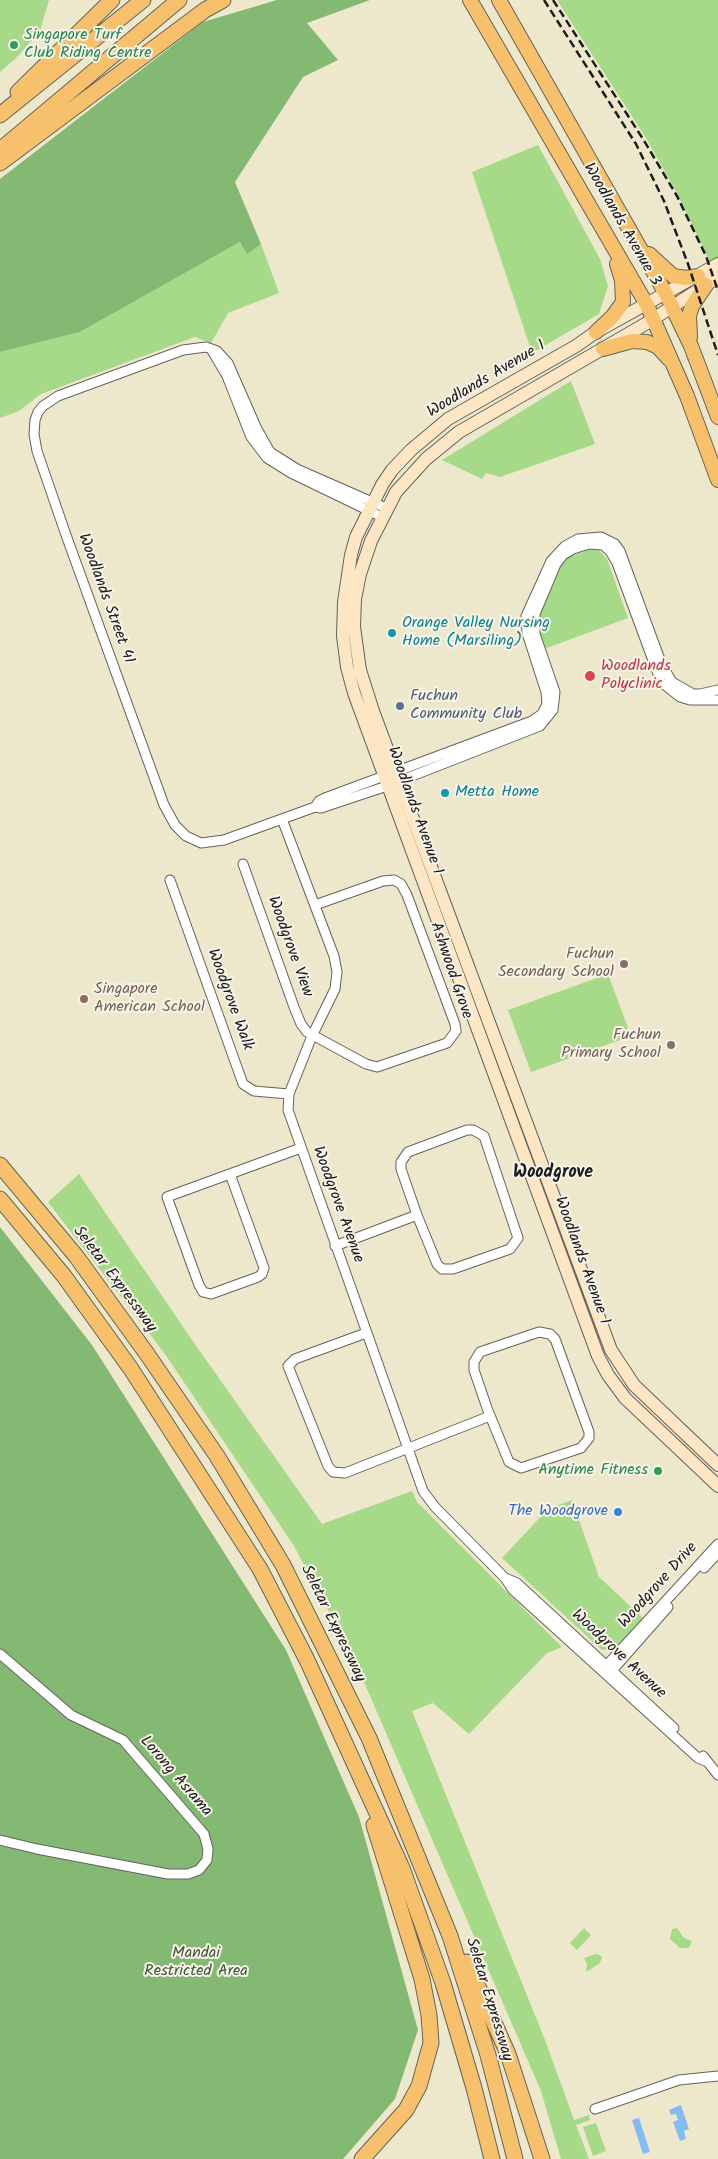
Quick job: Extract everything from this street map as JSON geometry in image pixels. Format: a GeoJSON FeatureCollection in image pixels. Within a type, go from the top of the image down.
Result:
{"type":"FeatureCollection","features":[{"type":"Feature","properties":{"kind":"highway"},"geometry":{"type":"LineString","coordinates":[[4,112],[15,94],[27,81],[112,0]]}},
{"type":"Feature","properties":{"kind":"highway"},"geometry":{"type":"LineString","coordinates":[[4,112],[143,0]]}},
{"type":"Feature","properties":{"kind":"highway"},"geometry":{"type":"LineString","coordinates":[[0,150],[179,0]]}},
{"type":"Feature","properties":{"kind":"highway"},"geometry":{"type":"LineString","coordinates":[[0,163],[206,10],[223,0]]}},
{"type":"Feature","properties":{"kind":"highway","name":"Seletar Expressway"},"geometry":{"type":"LineString","coordinates":[[0,1165],[76,1256],[148,1354],[218,1456],[283,1565],[369,1738],[450,1936],[488,2055],[515,2159]]}},
{"type":"Feature","properties":{"kind":"highway"},"geometry":{"type":"LineString","coordinates":[[0,1199],[64,1276],[131,1369],[260,1569],[307,1660],[402,1868],[443,1983],[474,2088],[492,2159]]}},
{"type":"Feature","properties":{"kind":"highway"},"geometry":{"type":"LineString","coordinates":[[355,1765],[422,1979],[429,2015],[431,2043],[419,2086],[406,2110],[362,2159]]}},
{"type":"Feature","properties":{"kind":"highway"},"geometry":{"type":"LineString","coordinates":[[450,1936],[461,1948],[508,2054],[542,2159]]}},
{"type":"Feature","properties":{"kind":"main road","name":"Woodlands Avenue 3"},"geometry":{"type":"LineString","coordinates":[[470,0],[647,304],[673,363],[718,480]]}},
{"type":"Feature","properties":{"kind":"main road","name":"Woodlands Avenue 3"},"geometry":{"type":"LineString","coordinates":[[500,0],[669,300],[691,346],[718,417]]}},
{"type":"Feature","properties":{"kind":"main road"},"geometry":{"type":"LineString","coordinates":[[630,229],[650,255],[673,276],[702,280],[690,312],[691,346]]}},
{"type":"Feature","properties":{"kind":"main road"},"geometry":{"type":"LineString","coordinates":[[596,332],[618,311],[623,296],[620,273],[603,231]]}},
{"type":"Feature","properties":{"kind":"main road","name":"Woodlands Avenue 1"},"geometry":{"type":"LineString","coordinates":[[718,264],[702,280],[669,300],[654,318],[452,437],[414,471],[384,512],[366,553],[355,599],[354,627],[360,670],[392,778],[598,1356],[608,1375],[625,1398],[718,1486]]}},
{"type":"Feature","properties":{"kind":"main road","name":"Woodlands Avenue 1"},"geometry":{"type":"LineString","coordinates":[[702,280],[718,277]]}},
{"type":"Feature","properties":{"kind":"main road","name":"Woodlands Avenue 1"},"geometry":{"type":"LineString","coordinates":[[669,300],[647,304],[596,332],[576,346],[436,428],[392,470],[370,507],[351,555],[344,602],[343,636],[348,675],[392,778],[611,1350],[634,1386],[718,1466]]}},
{"type":"Feature","properties":{"kind":"main road"},"geometry":{"type":"LineString","coordinates":[[603,349],[632,341],[647,342],[658,347],[673,363]]}},
{"type":"Feature","properties":{"kind":"street","name":"Woodlands Street 41"},"geometry":{"type":"LineString","coordinates":[[384,512],[370,507],[296,469],[270,452],[262,439],[228,363],[224,357],[211,349],[199,346],[183,350],[58,396],[43,406],[34,420],[37,451],[164,805],[175,826],[194,841],[208,843],[224,840],[315,807],[319,801],[392,778]]}},
{"type":"Feature","properties":{"kind":"street"},"geometry":{"type":"LineString","coordinates":[[392,778],[532,721],[542,714],[547,704],[546,692],[527,633],[526,616],[551,561],[565,546],[578,539],[601,537],[615,544],[620,551],[662,665],[672,682],[693,694],[718,690]]}},
{"type":"Feature","properties":{"kind":"street"},"geometry":{"type":"LineString","coordinates":[[392,778],[535,730],[552,714],[556,702],[555,692],[535,634],[535,614],[556,564],[563,555],[573,548],[589,544],[603,545],[610,551],[617,563],[661,682],[680,697],[690,700],[718,700]]}},
{"type":"Feature","properties":{"kind":"street","name":"Woodgrove Avenue"},"geometry":{"type":"LineString","coordinates":[[282,819],[336,963],[337,981],[312,1036],[289,1094],[288,1110],[423,1491],[505,1578],[517,1583],[698,1758],[706,1761],[718,1775]]}},
{"type":"Feature","properties":{"kind":"street","name":"Woodgrove View"},"geometry":{"type":"LineString","coordinates":[[243,864],[301,1024],[312,1036]]}},
{"type":"Feature","properties":{"kind":"street","name":"Woodgrove Walk"},"geometry":{"type":"LineString","coordinates":[[170,880],[243,1084],[254,1091],[289,1094]]}},
{"type":"Feature","properties":{"kind":"street","name":"Ashwood Grove"},"geometry":{"type":"LineString","coordinates":[[312,1036],[366,1064],[377,1067],[447,1043],[456,1031],[407,895],[400,884],[394,880],[383,880],[315,905]]}},
{"type":"Feature","properties":{"kind":"street"},"geometry":{"type":"LineString","coordinates":[[467,1130],[473,1130],[484,1136],[518,1233],[516,1244],[510,1249],[453,1269],[442,1269],[437,1264],[417,1215],[401,1169],[403,1156],[408,1152],[467,1130]]}},
{"type":"Feature","properties":{"kind":"street"},"geometry":{"type":"LineString","coordinates":[[230,1174],[264,1268],[262,1274],[258,1277],[211,1294],[204,1292],[198,1285],[167,1197],[301,1148]]}},
{"type":"Feature","properties":{"kind":"street"},"geometry":{"type":"LineString","coordinates":[[335,1246],[417,1215]]}},
{"type":"Feature","properties":{"kind":"street"},"geometry":{"type":"LineString","coordinates":[[539,1332],[550,1334],[555,1340],[589,1432],[586,1444],[581,1448],[521,1468],[509,1462],[490,1416],[474,1370],[476,1357],[480,1352],[539,1332]]}},
{"type":"Feature","properties":{"kind":"street"},"geometry":{"type":"LineString","coordinates":[[366,1333],[295,1359],[288,1366],[328,1466],[333,1472],[345,1473],[490,1416]]}},
{"type":"Feature","properties":{"kind":"street","name":"Woodgrove Drive"},"geometry":{"type":"LineString","coordinates":[[608,1670],[718,1544]]}},
{"type":"Feature","properties":{"kind":"street","name":"Woodgrove Drive"},"geometry":{"type":"LineString","coordinates":[[664,1607],[718,1553]]}},
{"type":"Feature","properties":{"kind":"street","name":"Lorong Asrama"},"geometry":{"type":"LineString","coordinates":[[0,1654],[70,1715],[124,1740],[204,1834],[208,1849],[207,1860],[199,1870],[188,1874],[168,1874],[0,1840]]}},
{"type":"Feature","properties":{"kind":"street"},"geometry":{"type":"LineString","coordinates":[[595,2109],[679,2080],[718,2076]]}},
{"type":"Feature","properties":{"kind":"green space","name":"Singapore Turf Club Riding Centre"},"geometry":{"type":"Polygon","coordinates":[[[0,0],[49,0],[40,31],[15,59],[0,72],[0,0]]]}},
{"type":"Feature","properties":{"kind":"green space"},"geometry":{"type":"Polygon","coordinates":[[[277,0],[370,0],[307,23],[338,60],[303,77],[235,182],[261,244],[247,254],[240,242],[80,332],[0,352],[0,179],[203,22],[277,0]]]}},
{"type":"Feature","properties":{"kind":"green space"},"geometry":{"type":"Polygon","coordinates":[[[557,0],[718,0],[718,257],[710,262],[677,193],[646,138],[557,0]]]}},
{"type":"Feature","properties":{"kind":"green space"},"geometry":{"type":"Polygon","coordinates":[[[538,145],[600,259],[608,286],[599,314],[532,353],[472,172],[538,145]]]}},
{"type":"Feature","properties":{"kind":"green space"},"geometry":{"type":"Polygon","coordinates":[[[240,242],[247,253],[261,244],[279,293],[228,313],[211,343],[195,337],[41,394],[19,411],[0,418],[0,352],[80,332],[240,242]]]}},
{"type":"Feature","properties":{"kind":"green space"},"geometry":{"type":"Polygon","coordinates":[[[571,381],[595,444],[500,477],[486,473],[482,479],[442,460],[571,381]]]}},
{"type":"Feature","properties":{"kind":"green space"},"geometry":{"type":"Polygon","coordinates":[[[591,549],[598,549],[607,559],[628,618],[544,649],[537,629],[536,619],[563,559],[591,549]]]}},
{"type":"Feature","properties":{"kind":"green space"},"geometry":{"type":"Polygon","coordinates":[[[608,974],[631,1036],[531,1072],[508,1010],[608,974]]]}},
{"type":"Feature","properties":{"kind":"green space"},"geometry":{"type":"Polygon","coordinates":[[[79,1174],[192,1340],[322,1524],[412,1491],[417,1502],[562,1647],[547,1653],[469,1734],[433,1703],[412,1711],[545,2040],[574,2120],[589,2115],[590,2120],[576,2125],[589,2159],[561,2159],[541,2091],[354,1659],[294,1546],[165,1354],[48,1202],[79,1174]]]}},
{"type":"Feature","properties":{"kind":"green space","name":"Mandai Restricted Area"},"geometry":{"type":"Polygon","coordinates":[[[0,1227],[92,1345],[286,1650],[359,1817],[418,2030],[395,2099],[343,2159],[0,2159],[0,1227]]]}},
{"type":"Feature","properties":{"kind":"green space"},"geometry":{"type":"Polygon","coordinates":[[[572,1500],[599,1577],[643,1618],[613,1650],[602,1650],[502,1558],[548,1509],[572,1500]]]}},
{"type":"Feature","properties":{"kind":"green space"},"geometry":{"type":"Polygon","coordinates":[[[584,1928],[591,1935],[577,1950],[570,1943],[584,1928]]]}},
{"type":"Feature","properties":{"kind":"green space"},"geometry":{"type":"Polygon","coordinates":[[[677,1928],[684,1938],[692,1941],[689,1948],[680,1948],[670,1939],[672,1929],[677,1928]]]}},
{"type":"Feature","properties":{"kind":"green space"},"geometry":{"type":"Polygon","coordinates":[[[596,1954],[602,1958],[599,1964],[586,1972],[587,1964],[584,1958],[596,1954]]]}},
{"type":"Feature","properties":{"kind":"green space"},"geometry":{"type":"Polygon","coordinates":[[[596,2123],[606,2151],[593,2156],[583,2127],[596,2123]]]}},
{"type":"Feature","properties":{"kind":"water"},"geometry":{"type":"Polygon","coordinates":[[[681,2105],[689,2129],[684,2131],[686,2139],[680,2141],[673,2122],[678,2120],[676,2114],[671,2115],[669,2110],[681,2105]]]}},
{"type":"Feature","properties":{"kind":"water"},"geometry":{"type":"Polygon","coordinates":[[[639,2118],[650,2152],[643,2154],[632,2120],[639,2118]]]}},
{"type":"Feature","properties":{"kind":"railway"},"geometry":{"type":"LineString","coordinates":[[544,0],[636,144],[664,201],[688,264],[718,355]]}},
{"type":"Feature","properties":{"kind":"railway"},"geometry":{"type":"LineString","coordinates":[[553,0],[643,139],[677,196],[706,256],[718,291]]}},
{"type":"Feature","properties":{"kind":"place","name":"Singapore Turf Club Riding Centre"},"geometry":{"type":"Point","coordinates":[14,45]}},
{"type":"Feature","properties":{"kind":"place","name":"Orange Valley Nursing Home (Marsiling)"},"geometry":{"type":"Point","coordinates":[392,633]}},
{"type":"Feature","properties":{"kind":"place","name":"Woodlands Polyclinic"},"geometry":{"type":"Point","coordinates":[590,676]}},
{"type":"Feature","properties":{"kind":"place","name":"Fuchun Community Club"},"geometry":{"type":"Point","coordinates":[400,706]}},
{"type":"Feature","properties":{"kind":"place","name":"Metta Home"},"geometry":{"type":"Point","coordinates":[445,793]}},
{"type":"Feature","properties":{"kind":"place","name":"Fuchun Secondary School"},"geometry":{"type":"Point","coordinates":[624,964]}},
{"type":"Feature","properties":{"kind":"place","name":"Singapore American School"},"geometry":{"type":"Point","coordinates":[84,999]}},
{"type":"Feature","properties":{"kind":"place","name":"Fuchun Primary School"},"geometry":{"type":"Point","coordinates":[671,1045]}},
{"type":"Feature","properties":{"kind":"place","name":"Anytime Fitness"},"geometry":{"type":"Point","coordinates":[658,1471]}},
{"type":"Feature","properties":{"kind":"place","name":"The Woodgrove"},"geometry":{"type":"Point","coordinates":[618,1512]}},
{"type":"Feature","properties":{"kind":"district","name":"Woodgrove"},"geometry":{"type":"Point","coordinates":[553,1174]}}]}
